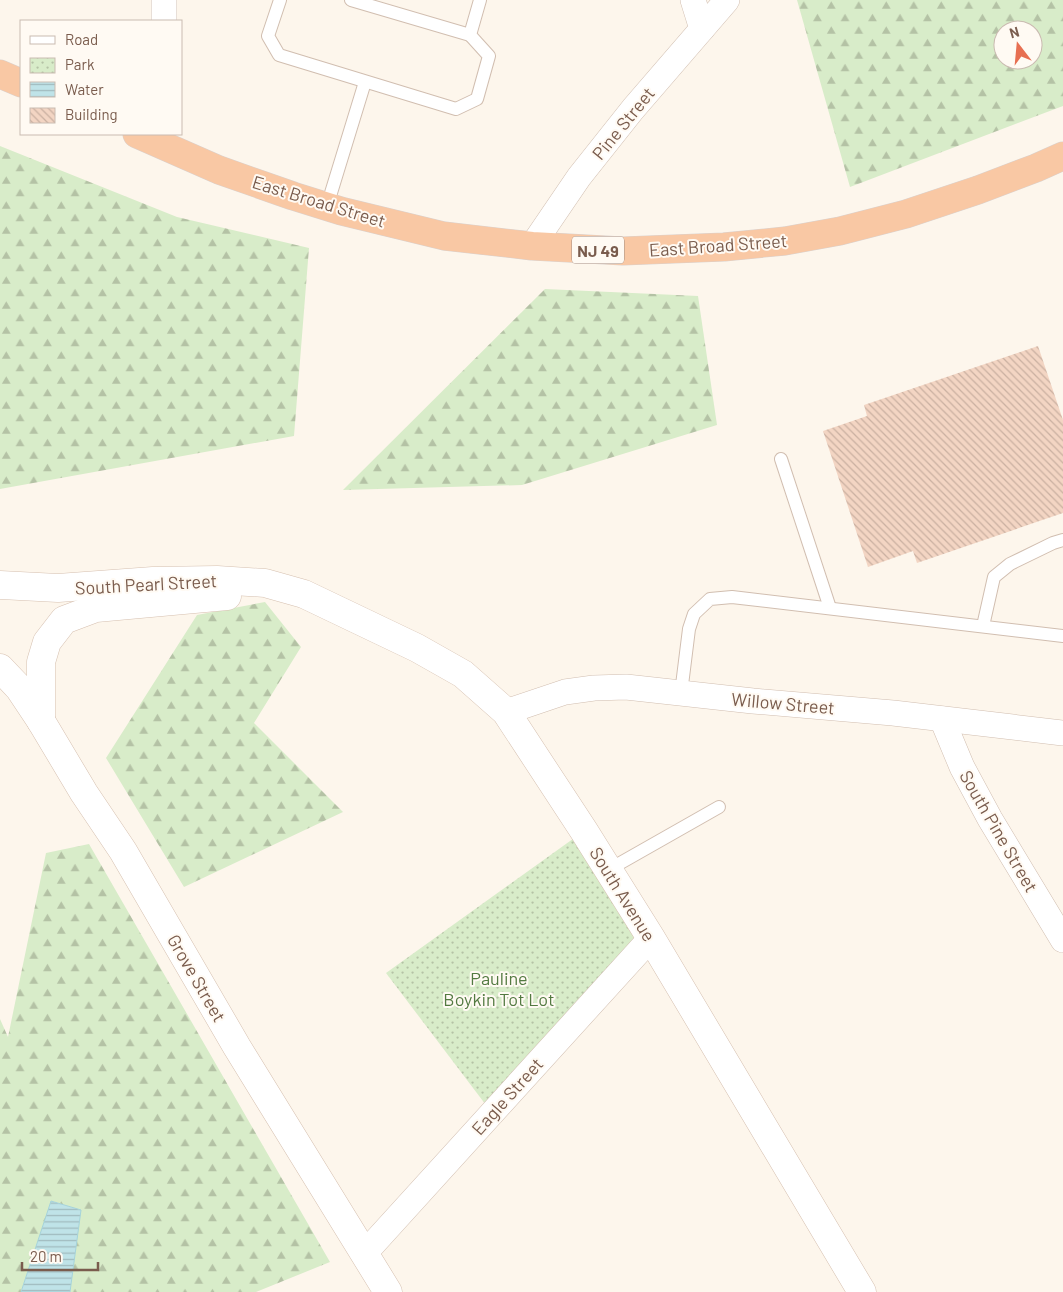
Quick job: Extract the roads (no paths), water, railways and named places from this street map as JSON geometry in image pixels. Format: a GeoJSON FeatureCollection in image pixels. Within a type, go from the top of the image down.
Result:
{"type":"FeatureCollection","features":[{"type":"Feature","properties":{"kind":"highway"},"geometry":{"type":"LineString","coordinates":[[0,74],[20,83]]}},
{"type":"Feature","properties":{"kind":"highway","name":"East Broad Street"},"geometry":{"type":"LineString","coordinates":[[139,135],[219,170],[293,196],[444,236],[532,246],[623,251],[724,247],[785,241],[840,231],[906,214],[978,190],[1063,156]]}},
{"type":"Feature","properties":{"kind":"main road","name":"South Pearl Street"},"geometry":{"type":"LineString","coordinates":[[0,585],[58,588],[153,581],[216,580],[265,583],[291,590]]}},
{"type":"Feature","properties":{"kind":"main road","name":"South Avenue"},"geometry":{"type":"LineString","coordinates":[[291,590],[304,594],[417,648],[463,674],[506,712],[650,938],[862,1292]]}},
{"type":"Feature","properties":{"kind":"main road"},"geometry":{"type":"LineString","coordinates":[[41,721],[41,662],[47,642],[64,620],[96,608],[291,590]]}},
{"type":"Feature","properties":{"kind":"main road","name":"Grove Street"},"geometry":{"type":"LineString","coordinates":[[0,668],[19,688],[84,793],[123,851],[237,1047],[388,1292]]}},
{"type":"Feature","properties":{"kind":"street"},"geometry":{"type":"LineString","coordinates":[[164,0],[164,20]]}},
{"type":"Feature","properties":{"kind":"street"},"geometry":{"type":"LineString","coordinates":[[693,0],[702,29]]}},
{"type":"Feature","properties":{"kind":"street","name":"Pine Street"},"geometry":{"type":"LineString","coordinates":[[532,246],[579,177],[633,109],[727,0]]}},
{"type":"Feature","properties":{"kind":"street","name":"Willow Street"},"geometry":{"type":"LineString","coordinates":[[506,712],[565,692],[594,688],[626,687],[753,701],[893,713],[1063,733]]}},
{"type":"Feature","properties":{"kind":"street","name":"South Pine Street"},"geometry":{"type":"LineString","coordinates":[[942,719],[962,767],[995,827],[1063,940]]}},
{"type":"Feature","properties":{"kind":"street","name":"Eagle Street"},"geometry":{"type":"LineString","coordinates":[[364,1254],[650,938]]}},
{"type":"Feature","properties":{"kind":"lane"},"geometry":{"type":"LineString","coordinates":[[280,0],[268,36],[279,55],[456,109],[477,99],[489,56],[470,35],[351,0]]}},
{"type":"Feature","properties":{"kind":"lane"},"geometry":{"type":"LineString","coordinates":[[470,35],[480,0]]}},
{"type":"Feature","properties":{"kind":"lane"},"geometry":{"type":"LineString","coordinates":[[327,206],[365,82]]}},
{"type":"Feature","properties":{"kind":"lane"},"geometry":{"type":"LineString","coordinates":[[781,459],[830,608]]}},
{"type":"Feature","properties":{"kind":"lane"},"geometry":{"type":"LineString","coordinates":[[983,626],[994,577],[1010,564],[1063,540]]}},
{"type":"Feature","properties":{"kind":"lane"},"geometry":{"type":"LineString","coordinates":[[682,693],[689,629],[694,614],[710,600],[732,597],[1063,636]]}},
{"type":"Feature","properties":{"kind":"lane"},"geometry":{"type":"LineString","coordinates":[[608,870],[719,807]]}},
{"type":"Feature","properties":{"kind":"water"},"geometry":{"type":"Polygon","coordinates":[[[51,1201],[81,1210],[70,1292],[21,1292],[51,1201]]]}},
{"type":"Feature","properties":{"kind":"park label","name":"Pauline Boykin Tot Lot"},"geometry":{"type":"Point","coordinates":[499,988]}}]}
